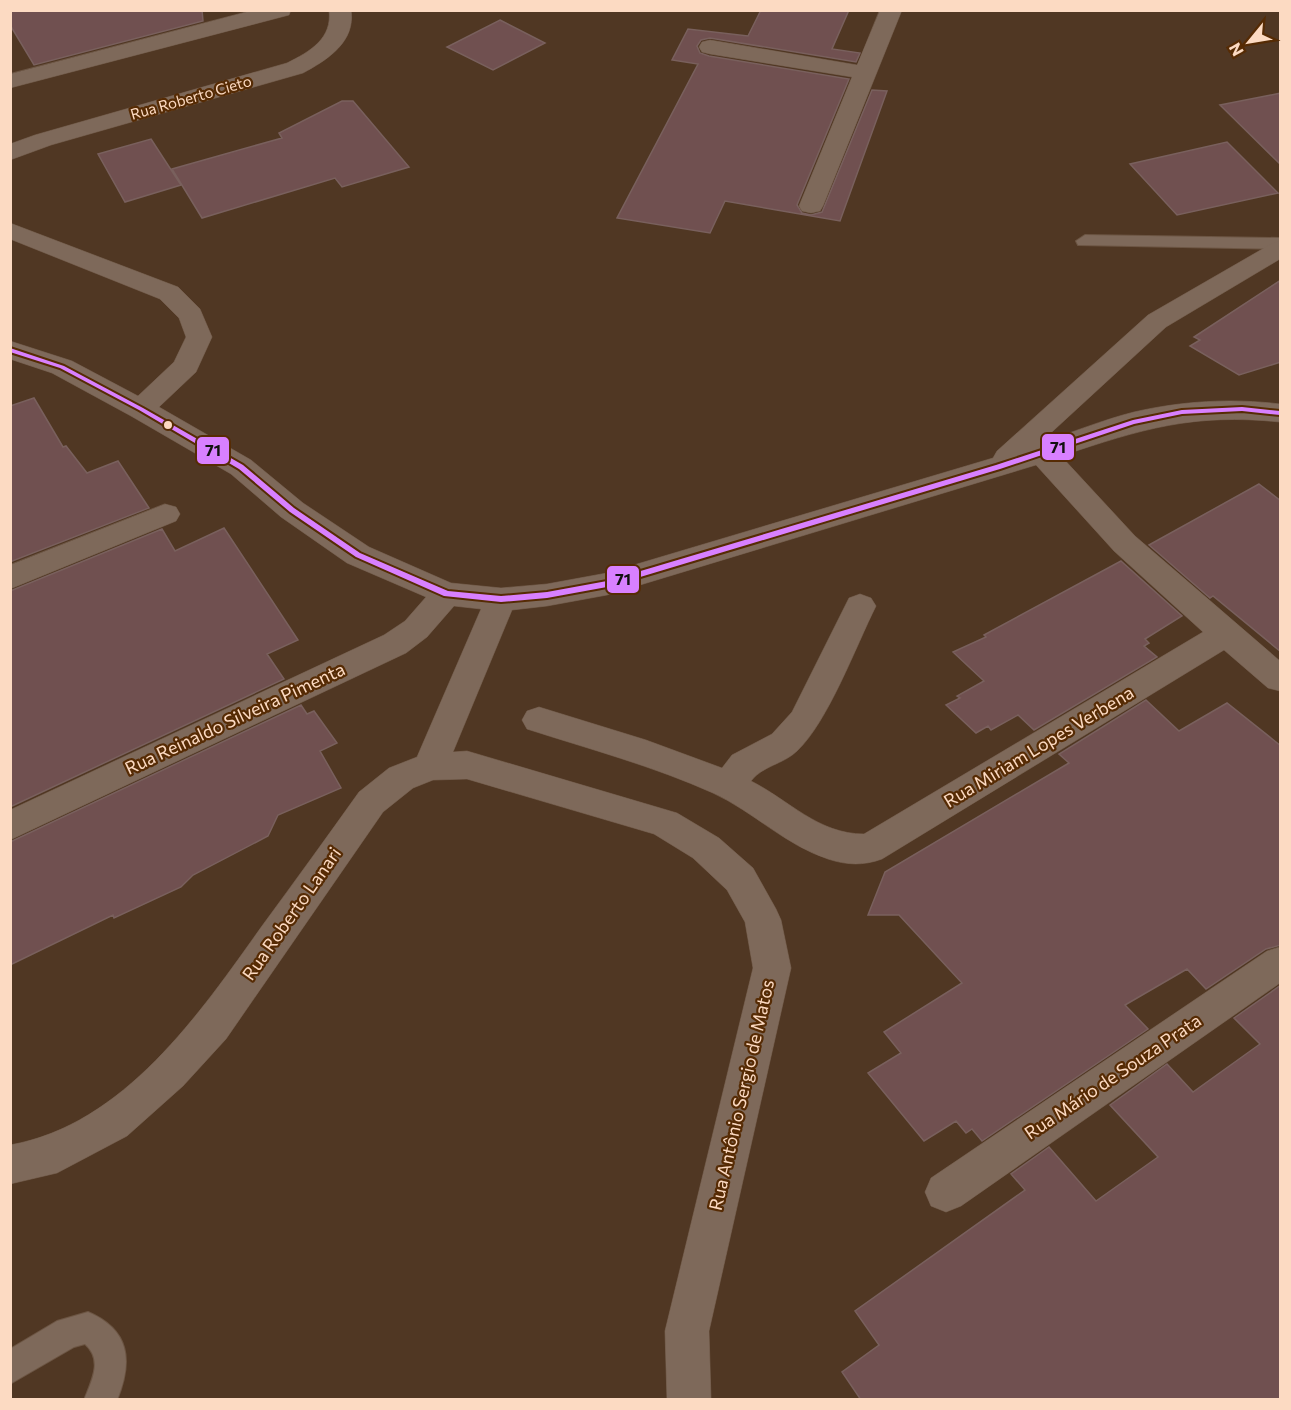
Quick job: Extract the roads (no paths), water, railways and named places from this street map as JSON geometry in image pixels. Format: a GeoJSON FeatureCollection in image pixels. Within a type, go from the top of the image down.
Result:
{"type":"FeatureCollection","features":[{"type":"Feature","properties":{"kind":"street"},"geometry":{"type":"LineString","coordinates":[[10,81],[281,10]]}},
{"type":"Feature","properties":{"kind":"street","name":"Rua Roberto Cieto"},"geometry":{"type":"LineString","coordinates":[[10,153],[43,140],[295,68],[318,56],[335,38],[343,18],[340,10]]}},
{"type":"Feature","properties":{"kind":"street"},"geometry":{"type":"LineString","coordinates":[[811,207],[891,10]]}},
{"type":"Feature","properties":{"kind":"street"},"geometry":{"type":"LineString","coordinates":[[710,47],[866,73]]}},
{"type":"Feature","properties":{"kind":"street"},"geometry":{"type":"LineString","coordinates":[[10,230],[169,293],[191,315],[199,337],[186,366],[141,409]]}},
{"type":"Feature","properties":{"kind":"street"},"geometry":{"type":"LineString","coordinates":[[998,467],[1097,373],[1157,321],[1281,249]]}},
{"type":"Feature","properties":{"kind":"street"},"geometry":{"type":"LineString","coordinates":[[10,350],[62,367],[141,409],[241,467],[292,510],[358,555],[447,594],[501,599],[548,595],[607,584],[998,467],[1134,422],[1182,412],[1242,409],[1281,412]]}},
{"type":"Feature","properties":{"kind":"street"},"geometry":{"type":"LineString","coordinates":[[1041,452],[1074,493],[1124,545],[1281,679]]}},
{"type":"Feature","properties":{"kind":"street"},"geometry":{"type":"LineString","coordinates":[[10,578],[165,514]]}},
{"type":"Feature","properties":{"kind":"street","name":"Rua Reinaldo Silveira Pimenta"},"geometry":{"type":"LineString","coordinates":[[10,826],[395,644],[416,629],[447,594]]}},
{"type":"Feature","properties":{"kind":"street"},"geometry":{"type":"LineString","coordinates":[[430,766],[501,599]]}},
{"type":"Feature","properties":{"kind":"street"},"geometry":{"type":"LineString","coordinates":[[539,720],[653,754],[729,785],[744,765],[784,742],[804,720],[860,606]]}},
{"type":"Feature","properties":{"kind":"street","name":"Rua Miriam Lopes Verbena"},"geometry":{"type":"LineString","coordinates":[[729,785],[825,845],[849,851],[869,849],[1226,634]]}},
{"type":"Feature","properties":{"kind":"street","name":"Rua Antônio Sergio de Matos"},"geometry":{"type":"LineString","coordinates":[[430,766],[467,765],[665,824],[706,848],[740,879],[763,920],[772,968],[687,1331],[690,1400]]}},
{"type":"Feature","properties":{"kind":"street","name":"Rua Roberto Lanari"},"geometry":{"type":"LineString","coordinates":[[10,1165],[43,1159],[113,1123],[169,1073],[212,1027],[371,802],[401,778],[430,766]]}},
{"type":"Feature","properties":{"kind":"street","name":"Rua Mário de Souza Prata"},"geometry":{"type":"LineString","coordinates":[[946,1191],[1281,963]]}},
{"type":"Feature","properties":{"kind":"lane"},"geometry":{"type":"LineString","coordinates":[[1085,241],[1281,243]]}},
{"type":"Feature","properties":{"kind":"lane"},"geometry":{"type":"LineString","coordinates":[[10,1368],[68,1332],[88,1328],[103,1336],[111,1354],[112,1375],[100,1400]]}}]}
